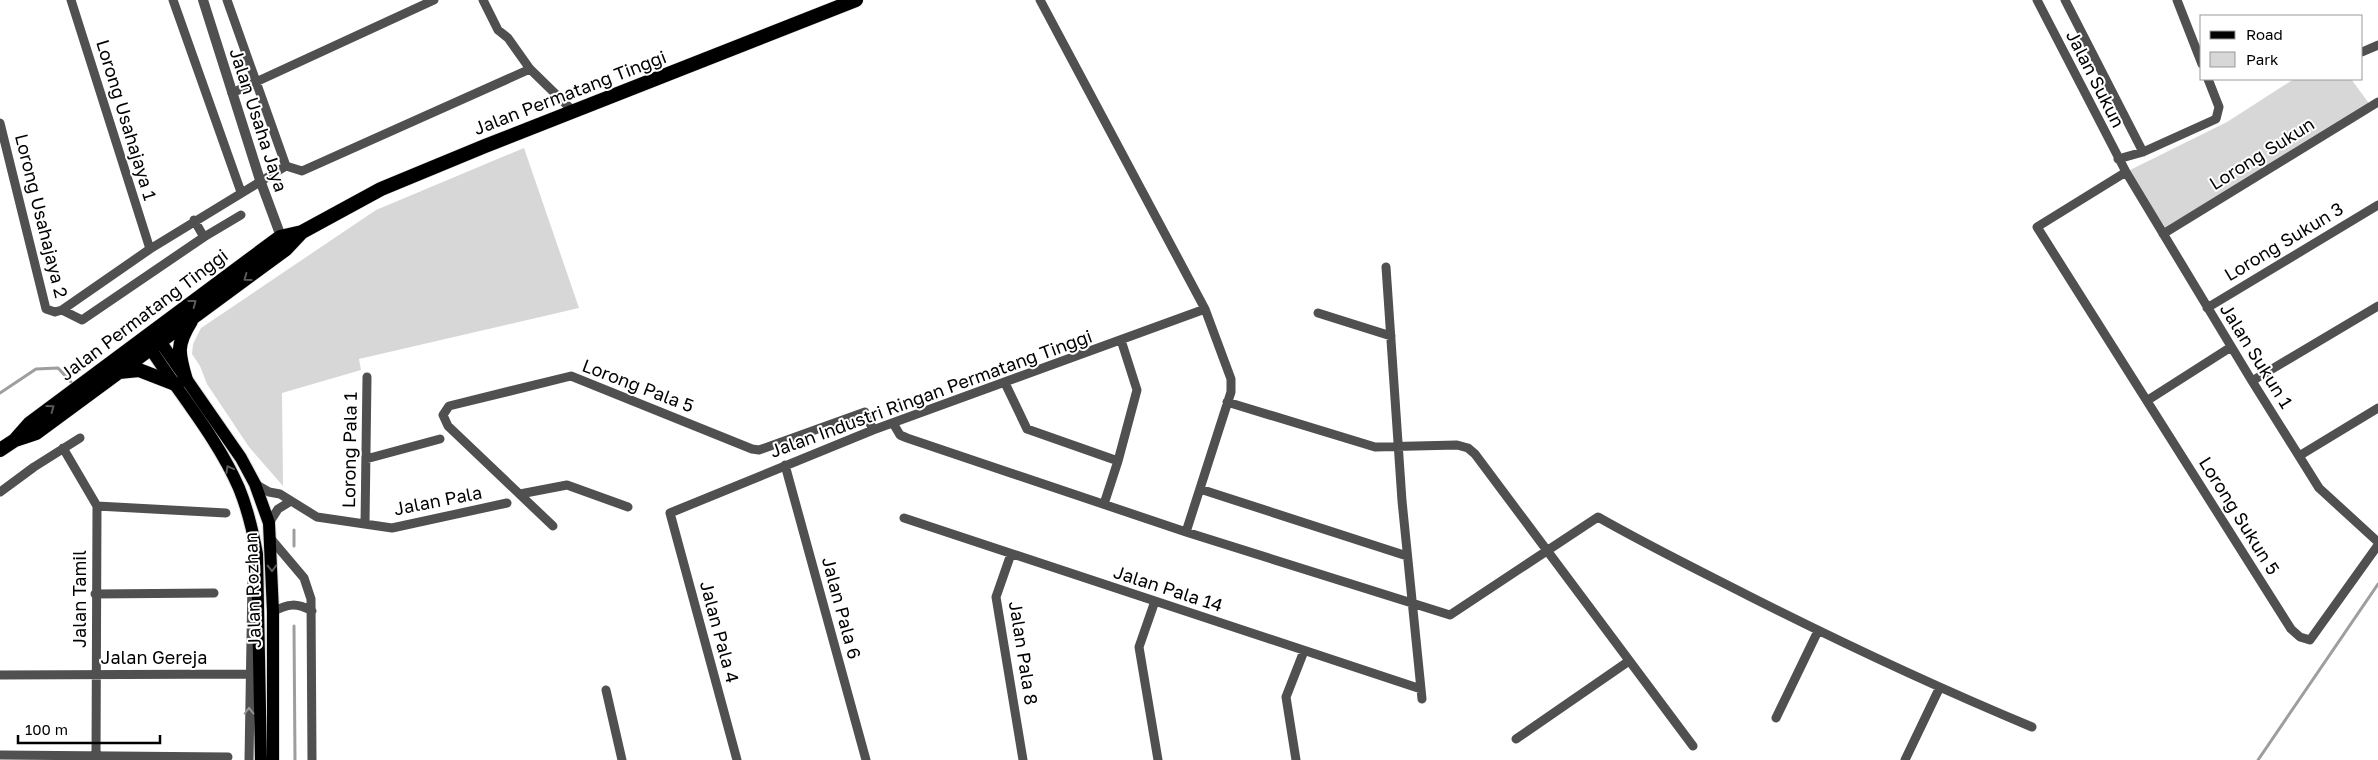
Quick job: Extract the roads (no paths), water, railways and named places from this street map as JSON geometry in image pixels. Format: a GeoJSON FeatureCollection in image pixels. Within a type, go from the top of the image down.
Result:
{"type":"FeatureCollection","features":[{"type":"Feature","properties":{"kind":"highway","name":"Jalan Permatang Tinggi"},"geometry":{"type":"LineString","coordinates":[[0,450],[15,440],[30,423],[152,341],[283,243],[381,189],[856,0]]}},
{"type":"Feature","properties":{"kind":"highway","name":"Jalan Permatang Tinggi"},"geometry":{"type":"LineString","coordinates":[[15,440],[36,433],[119,372],[152,341],[194,316],[283,243]]}},
{"type":"Feature","properties":{"kind":"highway"},"geometry":{"type":"LineString","coordinates":[[119,372],[139,370],[181,382],[179,344],[194,316]]}},
{"type":"Feature","properties":{"kind":"main road","name":"Jalan Rozhan"},"geometry":{"type":"LineString","coordinates":[[152,341],[181,382],[241,458],[255,484],[269,523],[273,612],[267,717],[261,760]]}},
{"type":"Feature","properties":{"kind":"main road","name":"Jalan Rozhan"},"geometry":{"type":"LineString","coordinates":[[181,382],[238,486],[252,525],[257,554],[267,717],[273,760]]}},
{"type":"Feature","properties":{"kind":"street","name":"Lorong Usahajaya 1"},"geometry":{"type":"LineString","coordinates":[[72,0],[150,249]]}},
{"type":"Feature","properties":{"kind":"street"},"geometry":{"type":"LineString","coordinates":[[173,0],[240,192]]}},
{"type":"Feature","properties":{"kind":"street","name":"Jalan Usaha Jaya"},"geometry":{"type":"LineString","coordinates":[[203,0],[260,180],[283,243]]}},
{"type":"Feature","properties":{"kind":"street","name":"Jalan Usaha Jaya"},"geometry":{"type":"LineString","coordinates":[[227,0],[286,166]]}},
{"type":"Feature","properties":{"kind":"street"},"geometry":{"type":"LineString","coordinates":[[232,93],[434,0]]}},
{"type":"Feature","properties":{"kind":"street"},"geometry":{"type":"LineString","coordinates":[[483,0],[498,30],[508,38],[530,69],[574,112]]}},
{"type":"Feature","properties":{"kind":"street"},"geometry":{"type":"LineString","coordinates":[[1040,0],[1205,309],[1232,385],[1186,532]]}},
{"type":"Feature","properties":{"kind":"street","name":"Jalan Sukun"},"geometry":{"type":"LineString","coordinates":[[2037,0],[2126,172]]}},
{"type":"Feature","properties":{"kind":"street"},"geometry":{"type":"LineString","coordinates":[[2065,0],[2143,152]]}},
{"type":"Feature","properties":{"kind":"street"},"geometry":{"type":"LineString","coordinates":[[2176,0],[2200,59]]}},
{"type":"Feature","properties":{"kind":"street"},"geometry":{"type":"LineString","coordinates":[[2363,52],[2378,44]]}},
{"type":"Feature","properties":{"kind":"street"},"geometry":{"type":"LineString","coordinates":[[58,311],[194,220],[286,166],[302,171],[530,69]]}},
{"type":"Feature","properties":{"kind":"street"},"geometry":{"type":"LineString","coordinates":[[2118,159],[2143,152],[2216,120],[2219,108],[2208,80]]}},
{"type":"Feature","properties":{"kind":"street","name":"Lorong Sukun"},"geometry":{"type":"LineString","coordinates":[[2163,234],[2378,102]]}},
{"type":"Feature","properties":{"kind":"street","name":"Lorong Usahajaya 2"},"geometry":{"type":"LineString","coordinates":[[0,123],[46,309],[58,311]]}},
{"type":"Feature","properties":{"kind":"street","name":"Jalan Sukun 1"},"geometry":{"type":"LineString","coordinates":[[2126,172],[2231,348],[2319,488],[2378,544]]}},
{"type":"Feature","properties":{"kind":"street","name":"Lorong Sukun 5"},"geometry":{"type":"LineString","coordinates":[[2126,172],[2037,227],[2291,629],[2300,637],[2310,640],[2378,544]]}},
{"type":"Feature","properties":{"kind":"street","name":"Lorong Sukun 3"},"geometry":{"type":"LineString","coordinates":[[2208,308],[2378,205]]}},
{"type":"Feature","properties":{"kind":"street"},"geometry":{"type":"LineString","coordinates":[[58,311],[82,320],[240,215]]}},
{"type":"Feature","properties":{"kind":"street"},"geometry":{"type":"LineString","coordinates":[[194,220],[204,238]]}},
{"type":"Feature","properties":{"kind":"street"},"geometry":{"type":"LineString","coordinates":[[1386,266],[1398,447],[1412,605]]}},
{"type":"Feature","properties":{"kind":"street"},"geometry":{"type":"LineString","coordinates":[[2252,381],[2378,306]]}},
{"type":"Feature","properties":{"kind":"street","name":"Jalan Industri Ringan Permatang Tinggi"},"geometry":{"type":"LineString","coordinates":[[670,512],[873,430],[1004,384],[1205,309]]}},
{"type":"Feature","properties":{"kind":"street"},"geometry":{"type":"LineString","coordinates":[[1318,313],[1391,336]]}},
{"type":"Feature","properties":{"kind":"street"},"geometry":{"type":"LineString","coordinates":[[1104,504],[1118,461],[1136,390],[1121,340]]}},
{"type":"Feature","properties":{"kind":"street"},"geometry":{"type":"LineString","coordinates":[[2148,400],[2231,348]]}},
{"type":"Feature","properties":{"kind":"street","name":"Lorong Pala 5"},"geometry":{"type":"LineString","coordinates":[[552,526],[448,426],[443,415],[449,406],[571,376],[752,449],[759,450],[865,412],[873,430]]}},
{"type":"Feature","properties":{"kind":"street","name":"Lorong Pala 1"},"geometry":{"type":"LineString","coordinates":[[365,524],[367,377]]}},
{"type":"Feature","properties":{"kind":"street"},"geometry":{"type":"LineString","coordinates":[[1004,384],[1027,429],[1118,461]]}},
{"type":"Feature","properties":{"kind":"street"},"geometry":{"type":"LineString","coordinates":[[1227,402],[1375,447],[1457,444],[1468,448],[1475,454],[1693,746]]}},
{"type":"Feature","properties":{"kind":"street"},"geometry":{"type":"LineString","coordinates":[[2299,456],[2378,408]]}},
{"type":"Feature","properties":{"kind":"street"},"geometry":{"type":"LineString","coordinates":[[893,423],[900,435],[907,438],[1186,532],[1450,616],[1598,517],[1639,541],[1818,631],[1939,689],[2032,727]]}},
{"type":"Feature","properties":{"kind":"street"},"geometry":{"type":"LineString","coordinates":[[0,492],[80,438]]}},
{"type":"Feature","properties":{"kind":"street"},"geometry":{"type":"LineString","coordinates":[[366,459],[440,438]]}},
{"type":"Feature","properties":{"kind":"street"},"geometry":{"type":"LineString","coordinates":[[63,448],[97,506],[226,513]]}},
{"type":"Feature","properties":{"kind":"street","name":"Jalan Pala 6"},"geometry":{"type":"LineString","coordinates":[[786,465],[866,760]]}},
{"type":"Feature","properties":{"kind":"street","name":"Jalan Pala"},"geometry":{"type":"LineString","coordinates":[[255,484],[291,501],[317,517],[392,528],[507,503]]}},
{"type":"Feature","properties":{"kind":"street"},"geometry":{"type":"LineString","coordinates":[[520,494],[567,485],[628,507]]}},
{"type":"Feature","properties":{"kind":"street"},"geometry":{"type":"LineString","coordinates":[[1200,488],[1407,556]]}},
{"type":"Feature","properties":{"kind":"street"},"geometry":{"type":"LineString","coordinates":[[269,523],[278,509],[291,501]]}},
{"type":"Feature","properties":{"kind":"street","name":"Jalan Tamil"},"geometry":{"type":"LineString","coordinates":[[96,758],[95,594],[97,506]]}},
{"type":"Feature","properties":{"kind":"street","name":"Jalan Pala 4"},"geometry":{"type":"LineString","coordinates":[[670,512],[737,760]]}},
{"type":"Feature","properties":{"kind":"street","name":"Jalan Pala 14"},"geometry":{"type":"LineString","coordinates":[[904,518],[1304,651],[1421,694],[1412,605]]}},
{"type":"Feature","properties":{"kind":"street"},"geometry":{"type":"LineString","coordinates":[[249,760],[252,525]]}},
{"type":"Feature","properties":{"kind":"street"},"geometry":{"type":"LineString","coordinates":[[271,539],[304,578],[309,589],[312,612],[312,760]]}},
{"type":"Feature","properties":{"kind":"street","name":"Jalan Pala 8"},"geometry":{"type":"LineString","coordinates":[[1011,554],[996,597],[1023,760]]}},
{"type":"Feature","properties":{"kind":"street"},"geometry":{"type":"LineString","coordinates":[[95,594],[214,593]]}},
{"type":"Feature","properties":{"kind":"street"},"geometry":{"type":"LineString","coordinates":[[1155,602],[1139,647],[1158,760]]}},
{"type":"Feature","properties":{"kind":"street"},"geometry":{"type":"LineString","coordinates":[[273,612],[290,604],[297,604],[312,612]]}},
{"type":"Feature","properties":{"kind":"street"},"geometry":{"type":"LineString","coordinates":[[1776,718],[1818,631]]}},
{"type":"Feature","properties":{"kind":"street"},"geometry":{"type":"LineString","coordinates":[[1296,760],[1286,697],[1304,651]]}},
{"type":"Feature","properties":{"kind":"street"},"geometry":{"type":"LineString","coordinates":[[1516,739],[1629,661]]}},
{"type":"Feature","properties":{"kind":"street","name":"Jalan Gereja"},"geometry":{"type":"LineString","coordinates":[[0,675],[249,674]]}},
{"type":"Feature","properties":{"kind":"street"},"geometry":{"type":"LineString","coordinates":[[1905,760],[1939,689]]}},
{"type":"Feature","properties":{"kind":"street"},"geometry":{"type":"LineString","coordinates":[[606,690],[622,760]]}},
{"type":"Feature","properties":{"kind":"street"},"geometry":{"type":"LineString","coordinates":[[0,755],[96,758],[228,758]]}},
{"type":"Feature","properties":{"kind":"waterway"},"geometry":{"type":"LineString","coordinates":[[0,393],[36,369],[58,368],[71,382]]}},
{"type":"Feature","properties":{"kind":"waterway"},"geometry":{"type":"LineString","coordinates":[[294,530],[294,546]]}},
{"type":"Feature","properties":{"kind":"waterway"},"geometry":{"type":"LineString","coordinates":[[2258,760],[2378,584]]}},
{"type":"Feature","properties":{"kind":"waterway"},"geometry":{"type":"LineString","coordinates":[[294,626],[295,760]]}}]}
